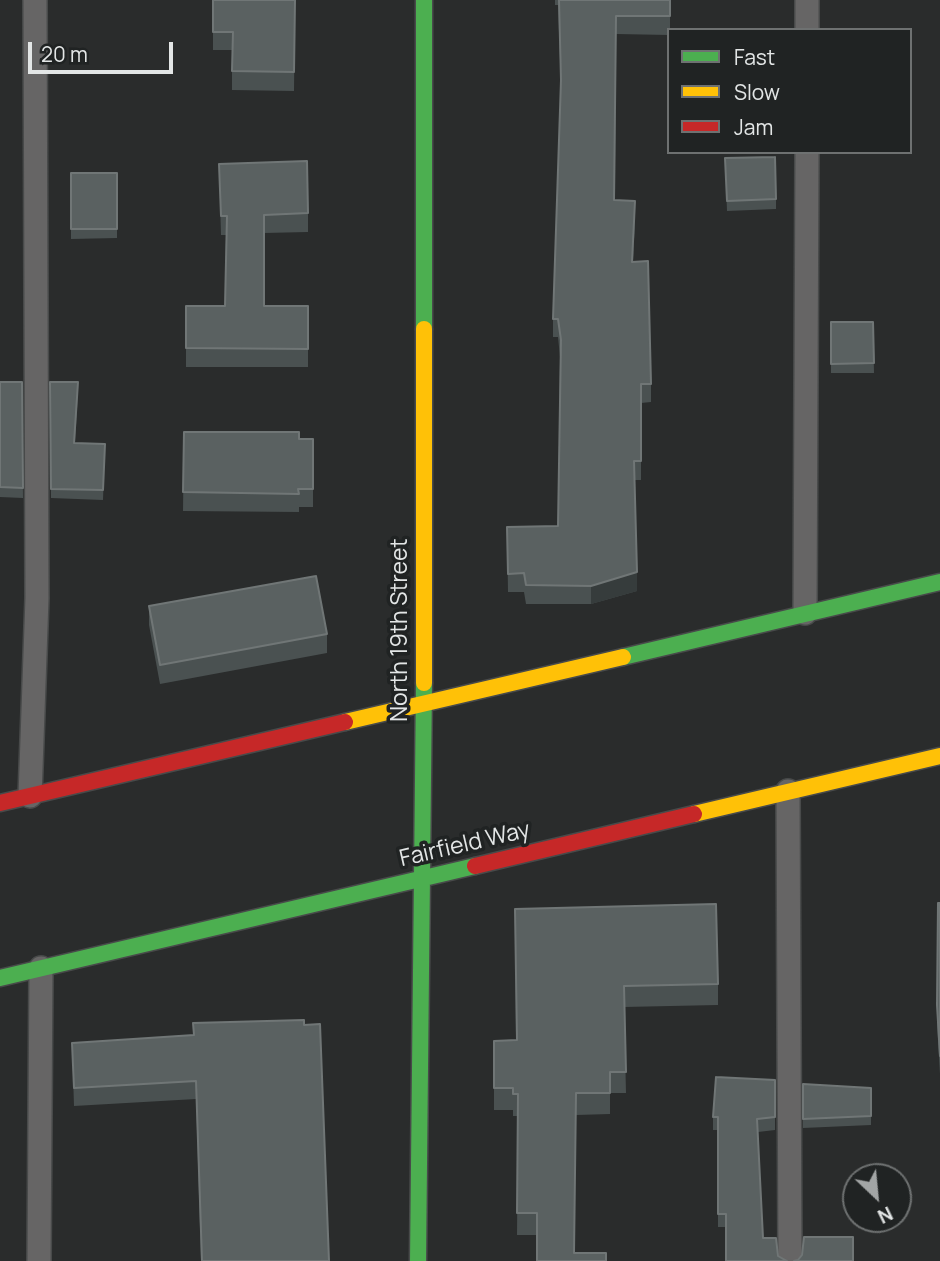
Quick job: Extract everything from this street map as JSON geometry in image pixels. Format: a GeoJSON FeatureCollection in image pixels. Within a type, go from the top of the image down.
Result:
{"type":"FeatureCollection","features":[{"type":"Feature","properties":{"kind":"main road","name":"North 19th Street"},"geometry":{"type":"LineString","coordinates":[[418,1261],[424,704],[424,0]]}},
{"type":"Feature","properties":{"kind":"main road"},"geometry":{"type":"LineString","coordinates":[[0,803],[940,582]]}},
{"type":"Feature","properties":{"kind":"main road","name":"Fairfield Way"},"geometry":{"type":"LineString","coordinates":[[0,978],[940,755]]}},
{"type":"Feature","properties":{"kind":"lane"},"geometry":{"type":"LineString","coordinates":[[30,796],[37,598],[36,0]]}},
{"type":"Feature","properties":{"kind":"lane"},"geometry":{"type":"LineString","coordinates":[[807,0],[807,28]]}},
{"type":"Feature","properties":{"kind":"lane"},"geometry":{"type":"LineString","coordinates":[[804,613],[807,154]]}},
{"type":"Feature","properties":{"kind":"lane"},"geometry":{"type":"LineString","coordinates":[[788,791],[790,1261]]}},
{"type":"Feature","properties":{"kind":"lane"},"geometry":{"type":"LineString","coordinates":[[39,1261],[41,968]]}},
{"type":"Feature","properties":{"kind":"building"},"geometry":{"type":"Polygon","coordinates":[[[213,0],[295,0],[294,72],[232,71],[233,32],[213,32],[213,0]]]}},
{"type":"Feature","properties":{"kind":"building"},"geometry":{"type":"Polygon","coordinates":[[[559,0],[670,0],[670,16],[616,16],[614,200],[635,201],[632,262],[648,261],[651,384],[641,384],[641,461],[634,461],[637,572],[591,586],[526,585],[524,573],[508,574],[507,527],[558,526],[561,340],[558,319],[553,319],[561,80],[559,0]]]}},
{"type":"Feature","properties":{"kind":"building"},"geometry":{"type":"Polygon","coordinates":[[[775,157],[776,199],[727,201],[725,158],[775,157]]]}},
{"type":"Feature","properties":{"kind":"building"},"geometry":{"type":"Polygon","coordinates":[[[307,161],[308,213],[264,215],[264,306],[308,306],[308,349],[186,348],[186,306],[225,306],[227,216],[221,216],[219,164],[307,161]]]}},
{"type":"Feature","properties":{"kind":"building"},"geometry":{"type":"Polygon","coordinates":[[[71,173],[117,173],[117,229],[71,229],[71,173]]]}},
{"type":"Feature","properties":{"kind":"building"},"geometry":{"type":"Polygon","coordinates":[[[831,322],[873,322],[874,363],[831,364],[831,322]]]}},
{"type":"Feature","properties":{"kind":"building"},"geometry":{"type":"Polygon","coordinates":[[[0,382],[22,382],[23,488],[0,487],[0,382]]]}},
{"type":"Feature","properties":{"kind":"building"},"geometry":{"type":"Polygon","coordinates":[[[50,382],[78,382],[74,443],[105,444],[103,490],[51,489],[50,382]]]}},
{"type":"Feature","properties":{"kind":"building"},"geometry":{"type":"Polygon","coordinates":[[[184,432],[299,432],[299,439],[313,439],[313,489],[298,489],[299,494],[183,492],[184,432]]]}},
{"type":"Feature","properties":{"kind":"building"},"geometry":{"type":"Polygon","coordinates":[[[316,576],[327,634],[160,665],[149,606],[316,576]]]}},
{"type":"Feature","properties":{"kind":"building"},"geometry":{"type":"Polygon","coordinates":[[[940,903],[940,1056],[937,1005],[940,903]]]}},
{"type":"Feature","properties":{"kind":"building"},"geometry":{"type":"Polygon","coordinates":[[[716,904],[718,984],[624,986],[626,1072],[610,1072],[610,1093],[576,1093],[574,1253],[606,1253],[606,1261],[537,1261],[537,1213],[517,1213],[518,1094],[513,1094],[513,1088],[494,1088],[494,1041],[517,1040],[515,909],[716,904]]]}},
{"type":"Feature","properties":{"kind":"building"},"geometry":{"type":"Polygon","coordinates":[[[304,1020],[304,1025],[320,1024],[329,1261],[202,1261],[196,1081],[74,1088],[72,1043],[194,1035],[193,1023],[304,1020]]]}},
{"type":"Feature","properties":{"kind":"building"},"geometry":{"type":"Polygon","coordinates":[[[716,1077],[775,1080],[775,1117],[757,1119],[763,1238],[776,1238],[778,1256],[787,1261],[726,1261],[726,1214],[718,1214],[718,1117],[713,1117],[716,1077]]]}},
{"type":"Feature","properties":{"kind":"building"},"geometry":{"type":"Polygon","coordinates":[[[803,1084],[871,1088],[871,1116],[803,1119],[803,1084]]]}},
{"type":"Feature","properties":{"kind":"building"},"geometry":{"type":"Polygon","coordinates":[[[804,1237],[853,1237],[853,1261],[794,1261],[802,1255],[804,1237]]]}},
{"type":"Feature","properties":{"kind":"traffic: fast"},"geometry":{"type":"LineString","coordinates":[[424,0],[424,329]]}},
{"type":"Feature","properties":{"kind":"traffic: fast"},"geometry":{"type":"LineString","coordinates":[[623,657],[940,582]]}},
{"type":"Feature","properties":{"kind":"traffic: fast"},"geometry":{"type":"LineString","coordinates":[[418,1261],[424,683]]}},
{"type":"Feature","properties":{"kind":"traffic: fast"},"geometry":{"type":"LineString","coordinates":[[0,978],[475,866]]}},
{"type":"Feature","properties":{"kind":"traffic: slow"},"geometry":{"type":"LineString","coordinates":[[424,329],[424,683]]}},
{"type":"Feature","properties":{"kind":"traffic: slow"},"geometry":{"type":"LineString","coordinates":[[345,722],[623,657]]}},
{"type":"Feature","properties":{"kind":"traffic: slow"},"geometry":{"type":"LineString","coordinates":[[694,814],[940,756]]}},
{"type":"Feature","properties":{"kind":"traffic: jam"},"geometry":{"type":"LineString","coordinates":[[0,803],[345,722]]}},
{"type":"Feature","properties":{"kind":"traffic: jam"},"geometry":{"type":"LineString","coordinates":[[475,866],[694,814]]}}]}
